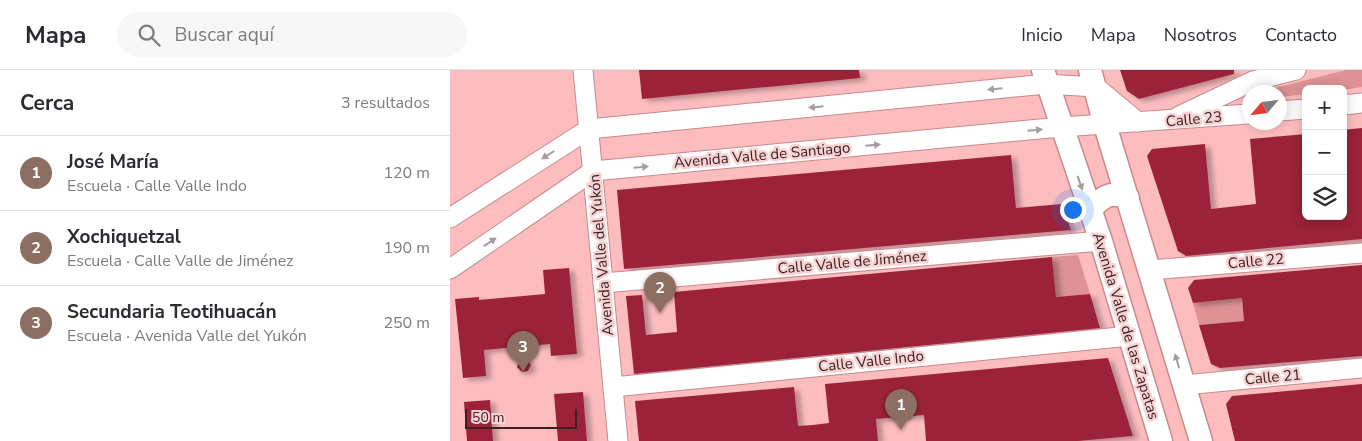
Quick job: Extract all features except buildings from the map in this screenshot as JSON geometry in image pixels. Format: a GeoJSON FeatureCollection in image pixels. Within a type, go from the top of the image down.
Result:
{"type":"FeatureCollection","features":[{"type":"Feature","properties":{"kind":"main road","name":"Avenida Valle de las Zapatas"},"geometry":{"type":"LineString","coordinates":[[1044,77],[1100,241],[1161,441]]}},
{"type":"Feature","properties":{"kind":"main road"},"geometry":{"type":"LineString","coordinates":[[1093,78],[1105,125],[1201,441]]}},
{"type":"Feature","properties":{"kind":"main road"},"geometry":{"type":"LineString","coordinates":[[1090,210],[1103,197],[1110,194],[1120,194],[1128,198]]}},
{"type":"Feature","properties":{"kind":"street","name":"Avenida Valle del Yukón"},"geometry":{"type":"LineString","coordinates":[[583,70],[618,441]]}},
{"type":"Feature","properties":{"kind":"street"},"geometry":{"type":"LineString","coordinates":[[1166,121],[1253,82],[1296,70]]}},
{"type":"Feature","properties":{"kind":"street"},"geometry":{"type":"LineString","coordinates":[[450,218],[589,129],[1044,77],[1093,78],[1138,122]]}},
{"type":"Feature","properties":{"kind":"street"},"geometry":{"type":"LineString","coordinates":[[1347,105],[1362,104]]}},
{"type":"Feature","properties":{"kind":"street"},"geometry":{"type":"LineString","coordinates":[[1287,110],[1302,108]]}},
{"type":"Feature","properties":{"kind":"street","name":"Calle 23"},"geometry":{"type":"LineString","coordinates":[[1105,125],[1242,115]]}},
{"type":"Feature","properties":{"kind":"street","name":"Avenida Valle de Santiago"},"geometry":{"type":"LineString","coordinates":[[450,269],[593,171],[1061,127],[1105,125]]}},
{"type":"Feature","properties":{"kind":"street","name":"Calle Valle de Jiménez"},"geometry":{"type":"LineString","coordinates":[[603,282],[1100,241]]}},
{"type":"Feature","properties":{"kind":"street","name":"Calle 22"},"geometry":{"type":"LineString","coordinates":[[1150,270],[1362,252]]}},
{"type":"Feature","properties":{"kind":"street","name":"Calle Valle Indo"},"geometry":{"type":"LineString","coordinates":[[613,386],[1130,336]]}},
{"type":"Feature","properties":{"kind":"street","name":"Calle 21"},"geometry":{"type":"LineString","coordinates":[[1184,385],[1362,368]]}},
{"type":"Feature","properties":{"kind":"shaded area"},"geometry":{"type":"Polygon","coordinates":[[[1346,70],[1362,70],[1362,87],[1347,89],[1347,85],[1302,85],[1302,94],[1287,96],[1287,85],[1346,70]]]}},
{"type":"Feature","properties":{"kind":"shaded area"},"geometry":{"type":"Polygon","coordinates":[[[1078,255],[1090,294],[1056,297],[1052,257],[1078,255]]]}},
{"type":"Feature","properties":{"kind":"shaded area"},"geometry":{"type":"Polygon","coordinates":[[[1242,298],[1244,321],[1199,325],[1193,303],[1242,298]]]}},
{"type":"Feature","properties":{"kind":"place","name":"Xochiquetzal"},"geometry":{"type":"Point","coordinates":[660,313]}},
{"type":"Feature","properties":{"kind":"place","name":"Secundaria Teotihuacán"},"geometry":{"type":"Point","coordinates":[523,372]}},
{"type":"Feature","properties":{"kind":"place","name":"José María"},"geometry":{"type":"Point","coordinates":[901,430]}}]}
